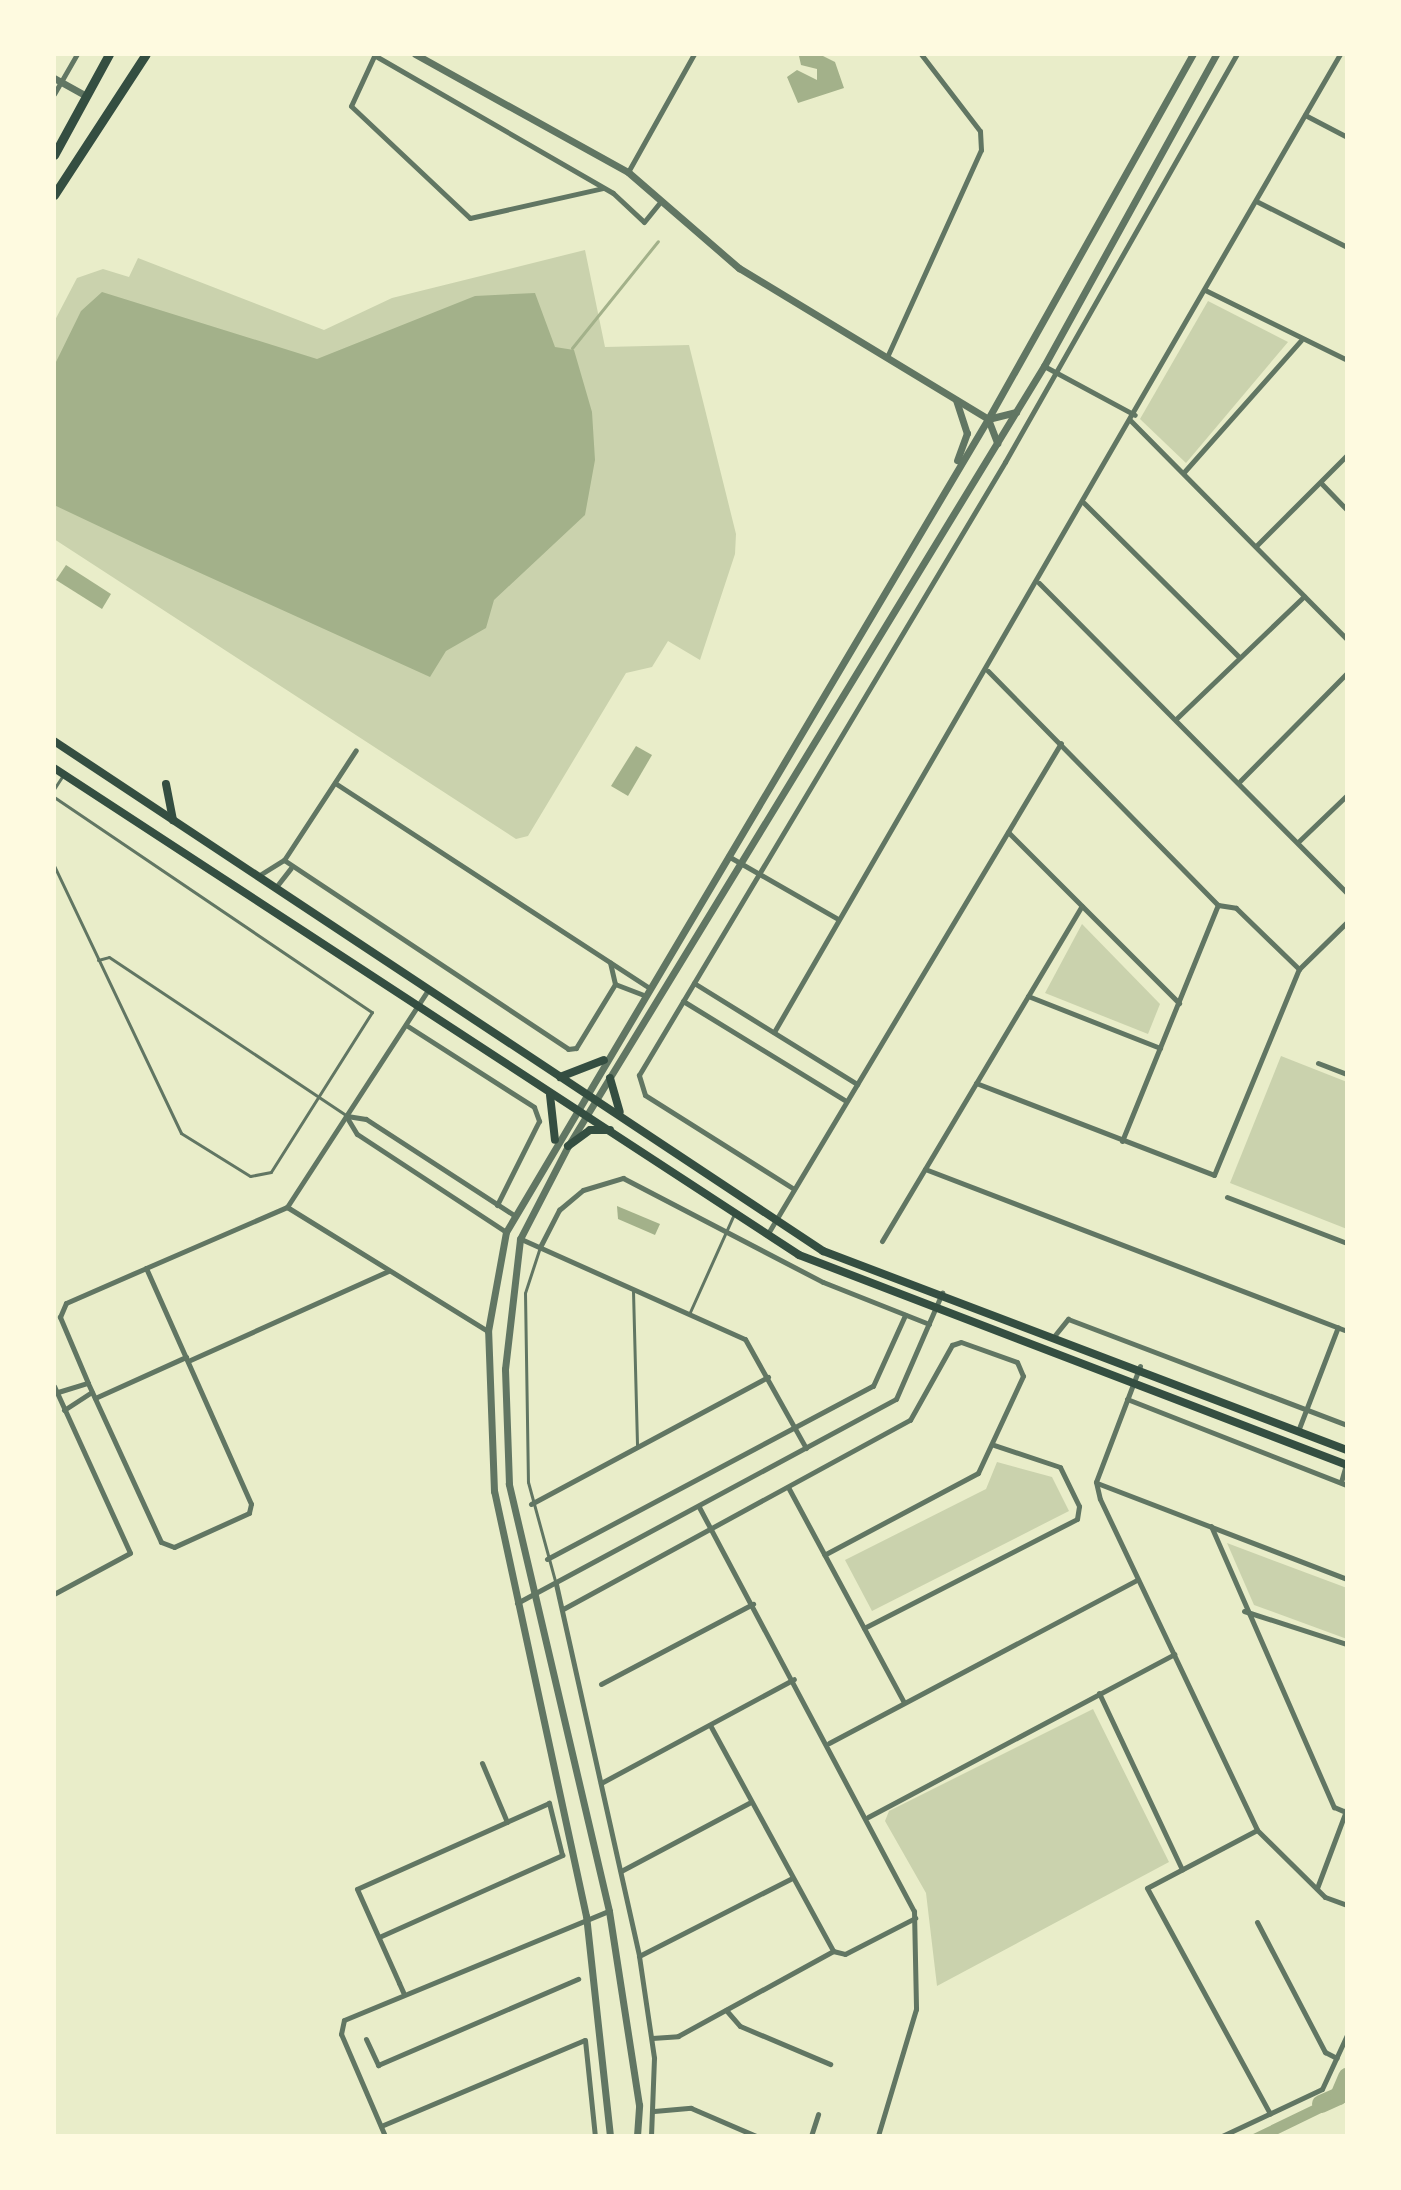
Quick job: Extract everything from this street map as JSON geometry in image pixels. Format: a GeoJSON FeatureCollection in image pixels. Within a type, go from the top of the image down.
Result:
{"type":"FeatureCollection","features":[{"type":"Feature","properties":{"kind":"main road"},"geometry":{"type":"LineString","coordinates":[[54,155],[109,54]]}},
{"type":"Feature","properties":{"kind":"main road"},"geometry":{"type":"LineString","coordinates":[[54,195],[146,54]]}},
{"type":"Feature","properties":{"kind":"main road"},"geometry":{"type":"LineString","coordinates":[[54,741],[559,1077],[623,1116],[774,1222],[838,1258],[1140,1366],[1347,1450]]}},
{"type":"Feature","properties":{"kind":"main road"},"geometry":{"type":"LineString","coordinates":[[54,768],[611,1130],[767,1236],[826,1269],[1134,1381],[1347,1465]]}},
{"type":"Feature","properties":{"kind":"main road"},"geometry":{"type":"LineString","coordinates":[[166,784],[173,820]]}},
{"type":"Feature","properties":{"kind":"main road"},"geometry":{"type":"LineString","coordinates":[[559,1077],[604,1060]]}},
{"type":"Feature","properties":{"kind":"main road"},"geometry":{"type":"LineString","coordinates":[[610,1078],[623,1116]]}},
{"type":"Feature","properties":{"kind":"main road"},"geometry":{"type":"LineString","coordinates":[[547,1091],[557,1112],[555,1140]]}},
{"type":"Feature","properties":{"kind":"main road"},"geometry":{"type":"LineString","coordinates":[[568,1146],[590,1130],[611,1130]]}},
{"type":"Feature","properties":{"kind":"street"},"geometry":{"type":"LineString","coordinates":[[54,94],[58,80],[77,54]]}},
{"type":"Feature","properties":{"kind":"street"},"geometry":{"type":"LineString","coordinates":[[415,54],[628,172],[739,268],[988,419],[997,443]]}},
{"type":"Feature","properties":{"kind":"street"},"geometry":{"type":"LineString","coordinates":[[628,172],[694,54]]}},
{"type":"Feature","properties":{"kind":"street"},"geometry":{"type":"LineString","coordinates":[[887,357],[981,150],[980,131],[921,54]]}},
{"type":"Feature","properties":{"kind":"street"},"geometry":{"type":"LineString","coordinates":[[610,2136],[586,1916],[516,1604],[494,1491],[488,1331],[506,1232],[555,1140],[727,855],[953,469],[988,419],[1193,54]]}},
{"type":"Feature","properties":{"kind":"street"},"geometry":{"type":"LineString","coordinates":[[637,2136],[639,2105],[609,1911],[532,1596],[509,1484],[505,1369],[520,1239],[568,1146],[745,865],[1044,366],[1216,54]]}},
{"type":"Feature","properties":{"kind":"street"},"geometry":{"type":"LineString","coordinates":[[794,1189],[645,1095],[639,1075],[1056,374],[1237,54]]}},
{"type":"Feature","properties":{"kind":"street"},"geometry":{"type":"LineString","coordinates":[[774,1032],[1039,583],[1340,54]]}},
{"type":"Feature","properties":{"kind":"street"},"geometry":{"type":"LineString","coordinates":[[603,188],[470,218],[351,106],[375,55],[603,188],[644,222],[661,201]]}},
{"type":"Feature","properties":{"kind":"street"},"geometry":{"type":"LineString","coordinates":[[58,80],[86,96]]}},
{"type":"Feature","properties":{"kind":"street"},"geometry":{"type":"LineString","coordinates":[[1305,115],[1347,137]]}},
{"type":"Feature","properties":{"kind":"street"},"geometry":{"type":"LineString","coordinates":[[1256,201],[1347,247]]}},
{"type":"Feature","properties":{"kind":"street"},"geometry":{"type":"LineString","coordinates":[[1205,290],[1301,340],[1347,360]]}},
{"type":"Feature","properties":{"kind":"street"},"geometry":{"type":"LineString","coordinates":[[1184,472],[1301,340]]}},
{"type":"Feature","properties":{"kind":"street"},"geometry":{"type":"LineString","coordinates":[[1044,366],[1133,418],[1347,639]]}},
{"type":"Feature","properties":{"kind":"street"},"geometry":{"type":"LineString","coordinates":[[953,469],[967,433],[955,399]]}},
{"type":"Feature","properties":{"kind":"street"},"geometry":{"type":"LineString","coordinates":[[988,419],[1016,412]]}},
{"type":"Feature","properties":{"kind":"street"},"geometry":{"type":"LineString","coordinates":[[1256,546],[1347,455]]}},
{"type":"Feature","properties":{"kind":"street"},"geometry":{"type":"LineString","coordinates":[[1321,483],[1347,510]]}},
{"type":"Feature","properties":{"kind":"street"},"geometry":{"type":"LineString","coordinates":[[1084,503],[1239,657]]}},
{"type":"Feature","properties":{"kind":"street"},"geometry":{"type":"LineString","coordinates":[[1039,583],[1240,781],[1347,893]]}},
{"type":"Feature","properties":{"kind":"street"},"geometry":{"type":"LineString","coordinates":[[1177,718],[1304,596]]}},
{"type":"Feature","properties":{"kind":"street"},"geometry":{"type":"LineString","coordinates":[[988,671],[1218,905],[1236,908],[1299,969]]}},
{"type":"Feature","properties":{"kind":"street"},"geometry":{"type":"LineString","coordinates":[[1240,781],[1347,673]]}},
{"type":"Feature","properties":{"kind":"street"},"geometry":{"type":"LineString","coordinates":[[767,1236],[1061,743]]}},
{"type":"Feature","properties":{"kind":"street"},"geometry":{"type":"LineString","coordinates":[[258,876],[284,860],[356,750]]}},
{"type":"Feature","properties":{"kind":"street"},"geometry":{"type":"LineString","coordinates":[[335,783],[610,963],[645,991]]}},
{"type":"Feature","properties":{"kind":"street"},"geometry":{"type":"LineString","coordinates":[[1298,842],[1347,795]]}},
{"type":"Feature","properties":{"kind":"street"},"geometry":{"type":"LineString","coordinates":[[1008,832],[1179,1003]]}},
{"type":"Feature","properties":{"kind":"street"},"geometry":{"type":"LineString","coordinates":[[727,855],[838,919]]}},
{"type":"Feature","properties":{"kind":"street"},"geometry":{"type":"LineString","coordinates":[[284,860],[291,868],[568,1049],[576,1048],[615,984],[610,963]]}},
{"type":"Feature","properties":{"kind":"street"},"geometry":{"type":"LineString","coordinates":[[276,887],[291,868]]}},
{"type":"Feature","properties":{"kind":"street"},"geometry":{"type":"LineString","coordinates":[[1122,1141],[1218,905]]}},
{"type":"Feature","properties":{"kind":"street"},"geometry":{"type":"LineString","coordinates":[[882,1241],[1082,906]]}},
{"type":"Feature","properties":{"kind":"street"},"geometry":{"type":"LineString","coordinates":[[976,1083],[1206,1175],[1218,1169],[1299,969],[1347,922]]}},
{"type":"Feature","properties":{"kind":"street"},"geometry":{"type":"LineString","coordinates":[[694,983],[857,1084]]}},
{"type":"Feature","properties":{"kind":"street"},"geometry":{"type":"LineString","coordinates":[[615,984],[645,991]]}},
{"type":"Feature","properties":{"kind":"street"},"geometry":{"type":"LineString","coordinates":[[146,1268],[251,1504],[249,1513],[174,1547],[161,1542],[88,1383],[60,1317],[66,1303],[146,1268],[287,1207],[428,990]]}},
{"type":"Feature","properties":{"kind":"street"},"geometry":{"type":"LineString","coordinates":[[1028,996],[1160,1048]]}},
{"type":"Feature","properties":{"kind":"street"},"geometry":{"type":"LineString","coordinates":[[683,1001],[846,1101]]}},
{"type":"Feature","properties":{"kind":"street"},"geometry":{"type":"LineString","coordinates":[[406,1025],[534,1107],[539,1121],[497,1205]]}},
{"type":"Feature","properties":{"kind":"street"},"geometry":{"type":"LineString","coordinates":[[1318,1063],[1347,1074]]}},
{"type":"Feature","properties":{"kind":"street"},"geometry":{"type":"LineString","coordinates":[[346,1116],[366,1119],[514,1215]]}},
{"type":"Feature","properties":{"kind":"street"},"geometry":{"type":"LineString","coordinates":[[346,1116],[357,1134],[506,1232]]}},
{"type":"Feature","properties":{"kind":"street"},"geometry":{"type":"LineString","coordinates":[[925,1169],[1347,1331]]}},
{"type":"Feature","properties":{"kind":"street"},"geometry":{"type":"LineString","coordinates":[[540,1247],[559,1210],[583,1190],[623,1178],[660,1191],[725,1234],[929,1324]]}},
{"type":"Feature","properties":{"kind":"street"},"geometry":{"type":"LineString","coordinates":[[1227,1197],[1347,1243]]}},
{"type":"Feature","properties":{"kind":"street"},"geometry":{"type":"LineString","coordinates":[[287,1207],[488,1331]]}},
{"type":"Feature","properties":{"kind":"street"},"geometry":{"type":"LineString","coordinates":[[520,1239],[745,1339],[806,1448]]}},
{"type":"Feature","properties":{"kind":"street"},"geometry":{"type":"LineString","coordinates":[[64,1410],[388,1271]]}},
{"type":"Feature","properties":{"kind":"street"},"geometry":{"type":"LineString","coordinates":[[516,1604],[896,1399],[942,1293]]}},
{"type":"Feature","properties":{"kind":"street"},"geometry":{"type":"LineString","coordinates":[[547,1559],[881,1379],[905,1315]]}},
{"type":"Feature","properties":{"kind":"street"},"geometry":{"type":"LineString","coordinates":[[1055,1335],[1068,1319],[1347,1425]]}},
{"type":"Feature","properties":{"kind":"street"},"geometry":{"type":"LineString","coordinates":[[1298,1431],[1338,1327]]}},
{"type":"Feature","properties":{"kind":"street"},"geometry":{"type":"LineString","coordinates":[[563,1609],[910,1420],[943,1350],[961,1342],[1017,1362],[1023,1376],[994,1445],[972,1478],[824,1555]]}},
{"type":"Feature","properties":{"kind":"street"},"geometry":{"type":"LineString","coordinates":[[1140,1366],[1096,1482],[1137,1580],[1257,1830],[1317,1888],[1347,1905]]}},
{"type":"Feature","properties":{"kind":"street"},"geometry":{"type":"LineString","coordinates":[[531,1504],[768,1377]]}},
{"type":"Feature","properties":{"kind":"street"},"geometry":{"type":"LineString","coordinates":[[54,1594],[130,1553],[55,1389],[88,1383]]}},
{"type":"Feature","properties":{"kind":"street"},"geometry":{"type":"LineString","coordinates":[[1127,1399],[1344,1484],[1347,1465]]}},
{"type":"Feature","properties":{"kind":"street"},"geometry":{"type":"LineString","coordinates":[[864,1628],[1077,1519],[1079,1506],[1060,1467],[994,1445]]}},
{"type":"Feature","properties":{"kind":"street"},"geometry":{"type":"LineString","coordinates":[[1096,1482],[1347,1579]]}},
{"type":"Feature","properties":{"kind":"street"},"geometry":{"type":"LineString","coordinates":[[788,1487],[904,1702]]}},
{"type":"Feature","properties":{"kind":"street"},"geometry":{"type":"LineString","coordinates":[[699,1507],[868,1817],[915,1918],[916,2009],[878,2136]]}},
{"type":"Feature","properties":{"kind":"street"},"geometry":{"type":"LineString","coordinates":[[1211,1526],[1244,1611],[1334,1807],[1346,1810],[1317,1888]]}},
{"type":"Feature","properties":{"kind":"street"},"geometry":{"type":"LineString","coordinates":[[829,1743],[1137,1580]]}},
{"type":"Feature","properties":{"kind":"street"},"geometry":{"type":"LineString","coordinates":[[556,1584],[639,1956],[652,2038],[654,2111],[651,2136]]}},
{"type":"Feature","properties":{"kind":"street"},"geometry":{"type":"LineString","coordinates":[[601,1684],[753,1604]]}},
{"type":"Feature","properties":{"kind":"street"},"geometry":{"type":"LineString","coordinates":[[1244,1611],[1347,1644]]}},
{"type":"Feature","properties":{"kind":"street"},"geometry":{"type":"LineString","coordinates":[[868,1817],[1174,1654]]}},
{"type":"Feature","properties":{"kind":"street"},"geometry":{"type":"LineString","coordinates":[[601,1783],[794,1679]]}},
{"type":"Feature","properties":{"kind":"street"},"geometry":{"type":"LineString","coordinates":[[1099,1693],[1182,1869]]}},
{"type":"Feature","properties":{"kind":"street"},"geometry":{"type":"LineString","coordinates":[[710,1725],[833,1951]]}},
{"type":"Feature","properties":{"kind":"street"},"geometry":{"type":"LineString","coordinates":[[482,1763],[507,1822]]}},
{"type":"Feature","properties":{"kind":"street"},"geometry":{"type":"LineString","coordinates":[[621,1871],[751,1802]]}},
{"type":"Feature","properties":{"kind":"street"},"geometry":{"type":"LineString","coordinates":[[379,1937],[562,1855],[549,1803],[357,1889],[403,1992]]}},
{"type":"Feature","properties":{"kind":"street"},"geometry":{"type":"LineString","coordinates":[[1257,1830],[1147,1888],[1270,2114]]}},
{"type":"Feature","properties":{"kind":"street"},"geometry":{"type":"LineString","coordinates":[[639,1956],[792,1878]]}},
{"type":"Feature","properties":{"kind":"street"},"geometry":{"type":"LineString","coordinates":[[385,2136],[341,2034],[348,2017],[586,1916],[609,1911]]}},
{"type":"Feature","properties":{"kind":"street"},"geometry":{"type":"LineString","coordinates":[[652,2038],[678,2036],[833,1951],[845,1954],[915,1918]]}},
{"type":"Feature","properties":{"kind":"street"},"geometry":{"type":"LineString","coordinates":[[1257,1922],[1325,2052],[1337,2058]]}},
{"type":"Feature","properties":{"kind":"street"},"geometry":{"type":"LineString","coordinates":[[366,2039],[378,2065],[578,1979]]}},
{"type":"Feature","properties":{"kind":"street"},"geometry":{"type":"LineString","coordinates":[[725,2010],[740,2026],[830,2064]]}},
{"type":"Feature","properties":{"kind":"street"},"geometry":{"type":"LineString","coordinates":[[1222,2136],[1322,2089],[1347,2035]]}},
{"type":"Feature","properties":{"kind":"street"},"geometry":{"type":"LineString","coordinates":[[381,2126],[585,2040],[596,2134],[588,2136]]}},
{"type":"Feature","properties":{"kind":"street"},"geometry":{"type":"LineString","coordinates":[[654,2111],[691,2108],[756,2136]]}},
{"type":"Feature","properties":{"kind":"street"},"geometry":{"type":"LineString","coordinates":[[811,2136],[818,2114]]}},
{"type":"Feature","properties":{"kind":"lane"},"geometry":{"type":"LineString","coordinates":[[54,789],[64,774]]}},
{"type":"Feature","properties":{"kind":"lane"},"geometry":{"type":"LineString","coordinates":[[54,797],[367,1002],[371,1021],[271,1172],[240,1170],[181,1133],[54,866]]}},
{"type":"Feature","properties":{"kind":"lane"},"geometry":{"type":"LineString","coordinates":[[98,960],[109,957],[346,1116]]}},
{"type":"Feature","properties":{"kind":"lane"},"geometry":{"type":"LineString","coordinates":[[690,1312],[734,1214]]}},
{"type":"Feature","properties":{"kind":"lane"},"geometry":{"type":"LineString","coordinates":[[540,1247],[525,1293],[531,1504],[556,1584]]}},
{"type":"Feature","properties":{"kind":"lane"},"geometry":{"type":"LineString","coordinates":[[634,1288],[637,1447]]}},
{"type":"Feature","properties":{"kind":"shaded area"},"geometry":{"type":"Polygon","coordinates":[[[819,54],[835,62],[844,88],[798,103],[787,77],[797,70],[817,80],[817,69],[801,65],[799,56],[819,54]]]}},
{"type":"Feature","properties":{"kind":"shaded area"},"geometry":{"type":"Polygon","coordinates":[[[585,250],[605,347],[689,345],[736,534],[735,554],[700,660],[668,641],[652,667],[626,673],[528,836],[516,839],[54,539],[54,322],[77,278],[103,269],[129,277],[138,258],[324,330],[392,298],[585,250]]]}},
{"type":"Feature","properties":{"kind":"shaded area"},"geometry":{"type":"Polygon","coordinates":[[[102,292],[317,359],[475,296],[535,293],[555,347],[574,350],[592,412],[595,460],[585,515],[494,600],[486,628],[446,651],[430,677],[145,548],[54,505],[54,366],[81,311],[102,292]]]}},
{"type":"Feature","properties":{"kind":"shaded area"},"geometry":{"type":"Polygon","coordinates":[[[1208,301],[1288,342],[1186,463],[1140,419],[1208,301]]]}},
{"type":"Feature","properties":{"kind":"shaded area"},"geometry":{"type":"Polygon","coordinates":[[[66,565],[111,594],[102,609],[56,580],[66,565]]]}},
{"type":"Feature","properties":{"kind":"shaded area"},"geometry":{"type":"Polygon","coordinates":[[[636,746],[652,755],[628,796],[611,786],[636,746]]]}},
{"type":"Feature","properties":{"kind":"shaded area"},"geometry":{"type":"Polygon","coordinates":[[[1082,924],[1160,1004],[1148,1034],[1045,993],[1082,924]]]}},
{"type":"Feature","properties":{"kind":"shaded area"},"geometry":{"type":"Polygon","coordinates":[[[1281,1056],[1347,1082],[1347,1229],[1230,1183],[1281,1056]]]}},
{"type":"Feature","properties":{"kind":"shaded area"},"geometry":{"type":"Polygon","coordinates":[[[617,1206],[660,1224],[655,1235],[618,1219],[617,1206]]]}},
{"type":"Feature","properties":{"kind":"shaded area"},"geometry":{"type":"Polygon","coordinates":[[[997,1462],[1052,1477],[1069,1511],[872,1611],[845,1560],[986,1489],[997,1462]]]}},
{"type":"Feature","properties":{"kind":"shaded area"},"geometry":{"type":"Polygon","coordinates":[[[1227,1543],[1347,1588],[1347,1639],[1254,1605],[1227,1543]]]}},
{"type":"Feature","properties":{"kind":"shaded area"},"geometry":{"type":"Polygon","coordinates":[[[1093,1709],[1169,1862],[937,1986],[926,1893],[885,1821],[889,1811],[1093,1709]]]}},
{"type":"Feature","properties":{"kind":"shaded area"},"geometry":{"type":"Polygon","coordinates":[[[1347,2082],[1346,2101],[1274,2136],[1249,2136],[1338,2093],[1347,2082]]]}},
{"type":"Feature","properties":{"kind":"waterway"},"geometry":{"type":"LineString","coordinates":[[572,348],[658,241]]}},
{"type":"Feature","properties":{"kind":"waterway"},"geometry":{"type":"LineString","coordinates":[[1321,2104],[1339,2096],[1347,2077]]}}]}
